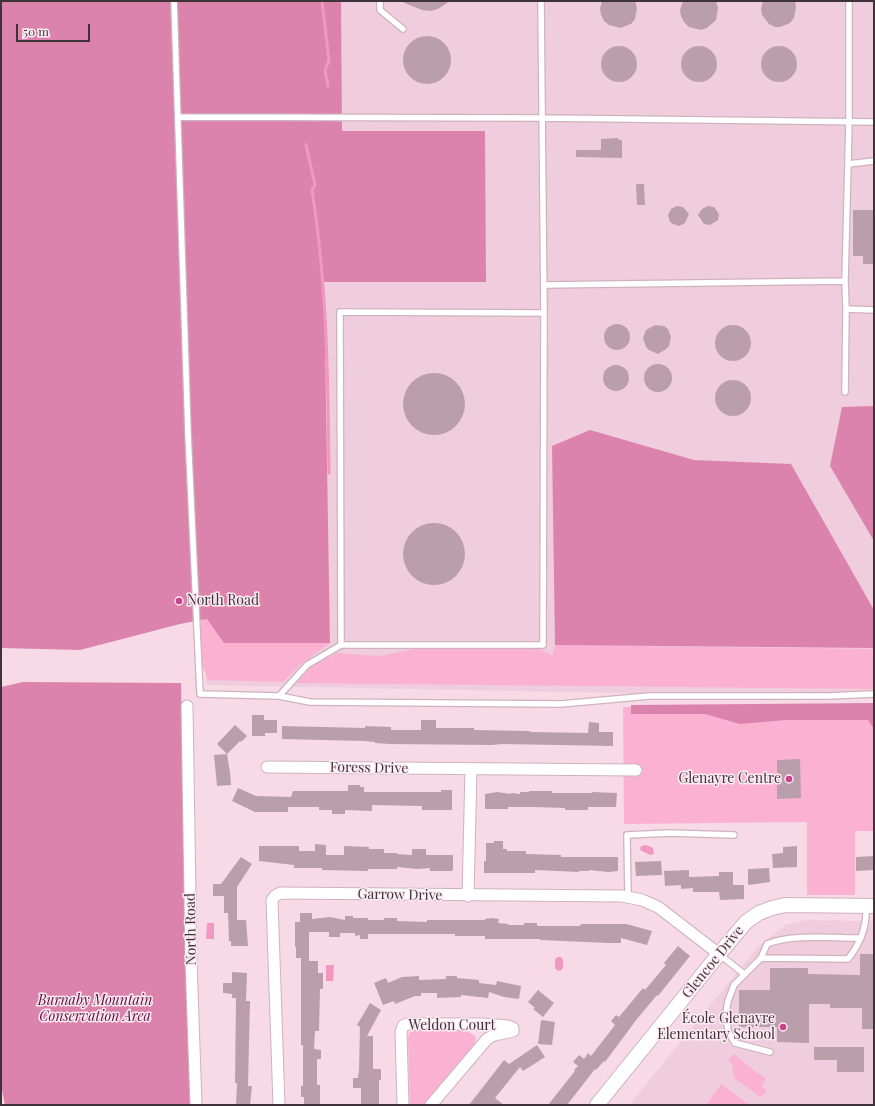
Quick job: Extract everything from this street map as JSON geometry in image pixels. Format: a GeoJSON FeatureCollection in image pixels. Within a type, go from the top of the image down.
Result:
{"type":"FeatureCollection","features":[{"type":"Feature","properties":{"kind":"street","name":"North Road"},"geometry":{"type":"LineString","coordinates":[[187,706],[191,960],[196,1105]]}},
{"type":"Feature","properties":{"kind":"street","name":"Foress Drive"},"geometry":{"type":"LineString","coordinates":[[266,767],[636,770]]}},
{"type":"Feature","properties":{"kind":"street"},"geometry":{"type":"LineString","coordinates":[[468,896],[471,769]]}},
{"type":"Feature","properties":{"kind":"street","name":"Garrow Drive"},"geometry":{"type":"LineString","coordinates":[[279,1105],[272,900],[280,893],[468,896],[622,896],[642,900],[658,907],[718,954]]}},
{"type":"Feature","properties":{"kind":"street","name":"Glencoe Drive"},"geometry":{"type":"LineString","coordinates":[[597,1105],[718,954],[746,922],[759,913],[785,905],[870,906]]}},
{"type":"Feature","properties":{"kind":"street","name":"Weldon Court"},"geometry":{"type":"LineString","coordinates":[[403,1105],[402,1026],[407,1024],[482,1024],[508,1026],[513,1028],[513,1031],[494,1035],[487,1039],[431,1105]]}},
{"type":"Feature","properties":{"kind":"lane"},"geometry":{"type":"LineString","coordinates":[[174,1],[188,433],[200,694],[279,696],[310,702],[560,704],[649,696],[829,696],[874,694]]}},
{"type":"Feature","properties":{"kind":"lane"},"geometry":{"type":"LineString","coordinates":[[380,1],[380,10],[403,29]]}},
{"type":"Feature","properties":{"kind":"lane"},"geometry":{"type":"LineString","coordinates":[[279,696],[307,666],[341,645],[543,645],[544,285],[541,1]]}},
{"type":"Feature","properties":{"kind":"lane"},"geometry":{"type":"LineString","coordinates":[[844,392],[846,309],[844,281],[849,122],[849,1]]}},
{"type":"Feature","properties":{"kind":"lane"},"geometry":{"type":"LineString","coordinates":[[178,117],[542,118],[874,122]]}},
{"type":"Feature","properties":{"kind":"lane"},"geometry":{"type":"LineString","coordinates":[[848,164],[874,161]]}},
{"type":"Feature","properties":{"kind":"lane"},"geometry":{"type":"LineString","coordinates":[[544,285],[844,281]]}},
{"type":"Feature","properties":{"kind":"lane"},"geometry":{"type":"LineString","coordinates":[[846,309],[874,310]]}},
{"type":"Feature","properties":{"kind":"lane"},"geometry":{"type":"LineString","coordinates":[[341,645],[340,312],[544,312]]}},
{"type":"Feature","properties":{"kind":"lane"},"geometry":{"type":"LineString","coordinates":[[628,898],[627,835],[670,833],[734,835]]}},
{"type":"Feature","properties":{"kind":"lane"},"geometry":{"type":"LineString","coordinates":[[761,958],[848,959],[855,950],[861,938],[866,915],[870,906]]}},
{"type":"Feature","properties":{"kind":"lane"},"geometry":{"type":"LineString","coordinates":[[770,1052],[735,1043],[728,1031],[726,1013],[728,1001],[734,985],[761,958],[767,944],[776,940],[789,938],[861,938]]}},
{"type":"Feature","properties":{"kind":"lane"},"geometry":{"type":"LineString","coordinates":[[718,954],[744,974]]}},
{"type":"Feature","properties":{"kind":"shaded area"},"geometry":{"type":"Polygon","coordinates":[[[172,1],[874,1],[874,698],[206,685],[172,1]]]}},
{"type":"Feature","properties":{"kind":"shaded area"},"geometry":{"type":"Polygon","coordinates":[[[207,619],[225,643],[330,643],[301,664],[283,682],[208,680],[201,662],[201,620],[207,619]]]}},
{"type":"Feature","properties":{"kind":"shaded area"},"geometry":{"type":"Polygon","coordinates":[[[555,645],[874,649],[874,689],[296,683],[311,666],[337,653],[380,656],[413,649],[541,649],[552,656],[555,645]]]}},
{"type":"Feature","properties":{"kind":"shaded area"},"geometry":{"type":"Polygon","coordinates":[[[874,705],[874,831],[855,831],[855,895],[807,895],[807,822],[624,824],[623,707],[874,705]]]}},
{"type":"Feature","properties":{"kind":"shaded area"},"geometry":{"type":"Polygon","coordinates":[[[646,845],[653,848],[654,854],[650,855],[640,850],[641,846],[646,845]]]}},
{"type":"Feature","properties":{"kind":"shaded area","name":"École Glenayre Elementary School"},"geometry":{"type":"Polygon","coordinates":[[[807,920],[874,921],[874,1105],[629,1105],[757,948],[785,925],[807,920]]]}},
{"type":"Feature","properties":{"kind":"shaded area"},"geometry":{"type":"Polygon","coordinates":[[[207,923],[214,923],[214,939],[206,939],[207,923]]]}},
{"type":"Feature","properties":{"kind":"shaded area"},"geometry":{"type":"Polygon","coordinates":[[[561,957],[563,960],[563,968],[560,971],[556,970],[555,967],[555,959],[561,957]]]}},
{"type":"Feature","properties":{"kind":"shaded area"},"geometry":{"type":"Polygon","coordinates":[[[326,965],[334,965],[333,981],[326,981],[326,965]]]}},
{"type":"Feature","properties":{"kind":"shaded area"},"geometry":{"type":"Polygon","coordinates":[[[416,1030],[467,1031],[476,1037],[474,1048],[426,1105],[410,1105],[408,1038],[410,1032],[416,1030]]]}},
{"type":"Feature","properties":{"kind":"shaded area"},"geometry":{"type":"Polygon","coordinates":[[[734,1054],[766,1078],[762,1086],[767,1091],[760,1098],[734,1078],[732,1064],[728,1061],[734,1054]]]}},
{"type":"Feature","properties":{"kind":"shaded area"},"geometry":{"type":"Polygon","coordinates":[[[721,1084],[749,1105],[706,1105],[721,1084]]]}},
{"type":"Feature","properties":{"kind":"green space"},"geometry":{"type":"Polygon","coordinates":[[[1,1],[341,1],[342,131],[485,131],[486,282],[324,282],[330,643],[224,643],[207,619],[180,624],[80,650],[1,648],[1,1]]]}},
{"type":"Feature","properties":{"kind":"green space"},"geometry":{"type":"Polygon","coordinates":[[[874,406],[874,541],[830,466],[842,407],[874,406]]]}},
{"type":"Feature","properties":{"kind":"green space"},"geometry":{"type":"Polygon","coordinates":[[[590,430],[694,460],[791,464],[874,610],[874,648],[555,645],[552,446],[590,430]]]}},
{"type":"Feature","properties":{"kind":"green space","name":"Burnaby Mountain Conservation Area"},"geometry":{"type":"Polygon","coordinates":[[[23,682],[181,683],[190,1105],[5,1105],[1,1085],[1,687],[23,682]]]}},
{"type":"Feature","properties":{"kind":"green space"},"geometry":{"type":"Polygon","coordinates":[[[874,703],[874,729],[868,720],[786,720],[740,724],[705,714],[631,714],[631,705],[874,703]]]}},
{"type":"Feature","properties":{"kind":"building"},"geometry":{"type":"Polygon","coordinates":[[[400,1],[450,1],[438,9],[430,11],[422,10],[400,1]]]}},
{"type":"Feature","properties":{"kind":"building"},"geometry":{"type":"Polygon","coordinates":[[[602,1],[635,1],[637,8],[635,19],[631,24],[620,28],[609,25],[604,21],[601,15],[600,9],[602,1]]]}},
{"type":"Feature","properties":{"kind":"building"},"geometry":{"type":"Polygon","coordinates":[[[683,1],[716,1],[718,8],[716,20],[707,28],[701,30],[689,27],[681,16],[680,10],[683,1]]]}},
{"type":"Feature","properties":{"kind":"building"},"geometry":{"type":"Polygon","coordinates":[[[763,1],[795,1],[796,7],[794,18],[790,23],[780,27],[775,27],[769,24],[762,15],[761,9],[763,1]]]}},
{"type":"Feature","properties":{"kind":"building"},"geometry":{"type":"Polygon","coordinates":[[[422,36],[432,36],[441,40],[447,46],[450,51],[450,69],[441,80],[432,84],[422,84],[413,80],[407,74],[403,65],[403,55],[407,46],[413,40],[422,36]]]}},
{"type":"Feature","properties":{"kind":"building"},"geometry":{"type":"Polygon","coordinates":[[[623,46],[632,51],[636,57],[636,71],[632,77],[623,82],[615,82],[606,77],[602,71],[601,60],[606,51],[612,47],[623,46]]]}},
{"type":"Feature","properties":{"kind":"building"},"geometry":{"type":"Polygon","coordinates":[[[703,46],[712,51],[716,57],[716,71],[712,77],[703,82],[695,82],[686,77],[682,71],[681,60],[686,51],[692,47],[703,46]]]}},
{"type":"Feature","properties":{"kind":"building"},"geometry":{"type":"Polygon","coordinates":[[[783,46],[792,51],[796,57],[796,71],[792,77],[783,82],[775,82],[766,77],[762,71],[761,60],[766,51],[772,47],[783,46]]]}},
{"type":"Feature","properties":{"kind":"building"},"geometry":{"type":"Polygon","coordinates":[[[618,138],[619,140],[622,140],[622,158],[576,157],[576,150],[601,150],[601,139],[618,138]]]}},
{"type":"Feature","properties":{"kind":"building"},"geometry":{"type":"Polygon","coordinates":[[[636,184],[644,184],[645,205],[637,205],[636,184]]]}},
{"type":"Feature","properties":{"kind":"building"},"geometry":{"type":"Polygon","coordinates":[[[677,206],[683,207],[689,214],[685,223],[679,226],[670,222],[668,215],[671,209],[677,206]]]}},
{"type":"Feature","properties":{"kind":"building"},"geometry":{"type":"Polygon","coordinates":[[[708,206],[714,207],[719,214],[718,220],[710,225],[704,224],[698,215],[702,209],[708,206]]]}},
{"type":"Feature","properties":{"kind":"building"},"geometry":{"type":"Polygon","coordinates":[[[853,210],[874,210],[874,264],[863,264],[863,256],[853,256],[853,210]]]}},
{"type":"Feature","properties":{"kind":"building"},"geometry":{"type":"Polygon","coordinates":[[[617,324],[626,328],[630,337],[626,346],[617,350],[608,346],[604,337],[608,328],[617,324]]]}},
{"type":"Feature","properties":{"kind":"building"},"geometry":{"type":"Polygon","coordinates":[[[655,325],[664,326],[668,329],[671,337],[669,346],[658,354],[646,347],[643,338],[646,330],[655,325]]]}},
{"type":"Feature","properties":{"kind":"building"},"geometry":{"type":"Polygon","coordinates":[[[736,325],[746,330],[750,336],[750,350],[746,356],[740,360],[730,361],[720,356],[716,350],[715,340],[720,330],[726,326],[736,325]]]}},
{"type":"Feature","properties":{"kind":"building"},"geometry":{"type":"Polygon","coordinates":[[[658,364],[668,368],[672,378],[668,388],[658,392],[648,388],[644,378],[648,368],[658,364]]]}},
{"type":"Feature","properties":{"kind":"building"},"geometry":{"type":"Polygon","coordinates":[[[616,365],[625,369],[629,378],[625,387],[616,391],[607,387],[603,378],[607,369],[616,365]]]}},
{"type":"Feature","properties":{"kind":"building"},"geometry":{"type":"Polygon","coordinates":[[[434,373],[451,378],[456,382],[460,387],[465,404],[460,421],[456,426],[451,430],[434,435],[417,430],[412,426],[408,421],[403,404],[408,387],[412,382],[417,378],[434,373]]]}},
{"type":"Feature","properties":{"kind":"building"},"geometry":{"type":"Polygon","coordinates":[[[733,380],[746,385],[751,398],[746,411],[733,416],[720,411],[715,398],[720,385],[733,380]]]}},
{"type":"Feature","properties":{"kind":"building"},"geometry":{"type":"Polygon","coordinates":[[[434,523],[451,528],[456,532],[460,537],[465,554],[460,571],[456,576],[451,580],[434,585],[417,580],[412,576],[408,571],[403,554],[408,537],[412,532],[417,528],[434,523]]]}},
{"type":"Feature","properties":{"kind":"building"},"geometry":{"type":"Polygon","coordinates":[[[252,715],[264,715],[264,720],[277,720],[277,733],[265,733],[265,736],[252,736],[252,715]]]}},
{"type":"Feature","properties":{"kind":"building"},"geometry":{"type":"Polygon","coordinates":[[[421,720],[436,720],[436,728],[474,728],[474,730],[588,733],[589,722],[599,723],[599,732],[613,732],[613,746],[389,744],[364,741],[282,739],[282,726],[365,728],[365,726],[391,727],[391,730],[421,730],[421,720]]]}},
{"type":"Feature","properties":{"kind":"building"},"geometry":{"type":"Polygon","coordinates":[[[235,725],[247,736],[227,754],[217,744],[235,725]]]}},
{"type":"Feature","properties":{"kind":"building"},"geometry":{"type":"Polygon","coordinates":[[[227,754],[231,785],[217,786],[214,755],[227,754]]]}},
{"type":"Feature","properties":{"kind":"building","name":"Glenayre Centre"},"geometry":{"type":"Polygon","coordinates":[[[800,759],[801,798],[777,799],[777,760],[800,759]]]}},
{"type":"Feature","properties":{"kind":"building"},"geometry":{"type":"Polygon","coordinates":[[[348,785],[360,785],[360,787],[364,787],[364,792],[441,792],[441,790],[452,790],[452,810],[422,810],[422,806],[372,805],[372,811],[345,810],[345,814],[332,814],[332,810],[319,810],[319,807],[288,807],[288,812],[255,812],[232,801],[238,788],[256,796],[291,797],[293,791],[348,791],[348,785]]]}},
{"type":"Feature","properties":{"kind":"building"},"geometry":{"type":"Polygon","coordinates":[[[552,791],[552,793],[617,793],[616,807],[588,807],[588,810],[565,810],[565,808],[534,807],[485,809],[485,794],[497,792],[520,794],[520,792],[552,791]]]}},
{"type":"Feature","properties":{"kind":"building"},"geometry":{"type":"Polygon","coordinates":[[[494,841],[503,841],[503,849],[507,849],[507,851],[526,851],[526,854],[561,855],[561,857],[618,857],[618,871],[608,872],[589,870],[579,872],[535,870],[535,873],[484,873],[486,843],[494,843],[494,841]]]}},
{"type":"Feature","properties":{"kind":"building"},"geometry":{"type":"Polygon","coordinates":[[[315,844],[326,845],[326,855],[344,855],[344,846],[369,847],[369,849],[384,849],[384,853],[412,855],[412,849],[426,849],[426,855],[453,855],[453,869],[452,871],[430,871],[430,868],[417,869],[397,867],[397,869],[368,869],[368,871],[322,870],[322,868],[294,868],[294,865],[259,861],[259,846],[299,846],[299,851],[315,851],[315,844]]]}},
{"type":"Feature","properties":{"kind":"building"},"geometry":{"type":"Polygon","coordinates":[[[797,846],[797,867],[773,868],[772,854],[783,853],[783,847],[797,846]]]}},
{"type":"Feature","properties":{"kind":"building"},"geometry":{"type":"Polygon","coordinates":[[[874,856],[874,870],[856,871],[856,857],[874,856]]]}},
{"type":"Feature","properties":{"kind":"building"},"geometry":{"type":"Polygon","coordinates":[[[241,857],[252,864],[237,887],[237,920],[246,920],[248,946],[231,946],[231,941],[229,941],[228,913],[224,913],[224,896],[213,896],[213,884],[221,884],[241,857]]]}},
{"type":"Feature","properties":{"kind":"building"},"geometry":{"type":"Polygon","coordinates":[[[661,861],[662,875],[636,876],[635,862],[661,861]]]}},
{"type":"Feature","properties":{"kind":"building"},"geometry":{"type":"Polygon","coordinates":[[[769,868],[770,882],[748,885],[748,869],[769,868]]]}},
{"type":"Feature","properties":{"kind":"building"},"geometry":{"type":"Polygon","coordinates":[[[689,870],[689,877],[719,876],[719,872],[733,872],[733,885],[744,885],[744,899],[720,900],[719,892],[693,892],[693,888],[681,889],[681,885],[665,886],[664,871],[689,870]]]}},
{"type":"Feature","properties":{"kind":"building"},"geometry":{"type":"Polygon","coordinates":[[[300,913],[312,913],[312,919],[330,917],[345,920],[345,916],[353,916],[353,918],[368,918],[368,920],[397,918],[397,921],[427,922],[427,920],[485,920],[491,918],[499,919],[498,923],[508,925],[524,925],[524,923],[537,923],[537,926],[626,924],[652,931],[647,945],[621,938],[621,943],[540,939],[485,939],[485,936],[455,936],[455,934],[368,934],[368,939],[360,939],[360,935],[355,936],[355,933],[340,933],[340,937],[329,937],[329,932],[309,932],[309,961],[318,961],[318,973],[323,973],[323,989],[320,989],[319,1031],[315,1031],[314,1049],[321,1050],[321,1059],[317,1059],[317,1085],[320,1085],[320,1105],[304,1105],[304,1097],[301,1097],[301,1086],[303,1086],[303,1045],[301,1045],[301,958],[296,958],[295,947],[295,922],[300,922],[300,913]]]}},
{"type":"Feature","properties":{"kind":"building"},"geometry":{"type":"Polygon","coordinates":[[[678,946],[690,956],[658,996],[657,995],[637,1019],[605,1062],[604,1061],[596,1070],[595,1069],[567,1105],[548,1105],[578,1066],[573,1062],[579,1055],[584,1059],[588,1053],[591,1056],[615,1025],[611,1021],[616,1015],[619,1017],[643,988],[645,990],[666,965],[664,963],[678,946]]]}},
{"type":"Feature","properties":{"kind":"building","name":"École Glenayre Elementary School"},"geometry":{"type":"Polygon","coordinates":[[[860,954],[874,954],[874,1029],[862,1029],[862,1008],[830,1008],[830,1004],[809,1004],[809,1043],[777,1042],[777,1027],[739,1027],[739,990],[770,990],[770,968],[808,968],[808,974],[860,975],[860,954]]]}},
{"type":"Feature","properties":{"kind":"building"},"geometry":{"type":"Polygon","coordinates":[[[232,972],[247,973],[246,1001],[250,1001],[248,1086],[252,1086],[250,1105],[236,1105],[236,998],[232,998],[232,994],[223,993],[223,983],[232,983],[232,972]]]}},
{"type":"Feature","properties":{"kind":"building"},"geometry":{"type":"Polygon","coordinates":[[[419,976],[419,980],[446,979],[446,976],[457,976],[457,978],[479,980],[479,983],[496,985],[497,981],[521,986],[519,999],[504,997],[489,992],[488,998],[461,995],[461,997],[437,998],[437,993],[421,993],[421,996],[415,996],[395,1004],[394,1001],[383,1005],[374,983],[386,978],[388,983],[402,977],[419,976]]]}},
{"type":"Feature","properties":{"kind":"building"},"geometry":{"type":"Polygon","coordinates":[[[538,990],[554,1003],[543,1017],[533,1009],[535,1008],[528,1002],[538,990]]]}},
{"type":"Feature","properties":{"kind":"building"},"geometry":{"type":"Polygon","coordinates":[[[370,1003],[381,1010],[367,1036],[373,1036],[373,1069],[381,1069],[381,1080],[379,1080],[379,1105],[361,1105],[361,1088],[353,1088],[353,1078],[358,1078],[359,1069],[360,1027],[357,1025],[370,1003]]]}},
{"type":"Feature","properties":{"kind":"building"},"geometry":{"type":"Polygon","coordinates":[[[541,1020],[555,1022],[552,1045],[538,1044],[541,1020]]]}},
{"type":"Feature","properties":{"kind":"building"},"geometry":{"type":"Polygon","coordinates":[[[537,1045],[545,1057],[523,1071],[520,1067],[495,1098],[504,1105],[469,1105],[504,1060],[509,1064],[537,1045]]]}},
{"type":"Feature","properties":{"kind":"building"},"geometry":{"type":"Polygon","coordinates":[[[814,1047],[864,1047],[864,1072],[837,1072],[837,1060],[814,1060],[814,1047]]]}},
{"type":"Feature","properties":{"kind":"waterway"},"geometry":{"type":"LineString","coordinates":[[322,1],[329,61],[325,70],[328,86]]}},
{"type":"Feature","properties":{"kind":"waterway"},"geometry":{"type":"LineString","coordinates":[[306,145],[315,185],[312,190],[324,296],[329,473]]}},
{"type":"Feature","properties":{"kind":"place","name":"North Road"},"geometry":{"type":"Point","coordinates":[179,601]}},
{"type":"Feature","properties":{"kind":"place","name":"Glenayre Centre"},"geometry":{"type":"Point","coordinates":[789,779]}},
{"type":"Feature","properties":{"kind":"place","name":"École Glenayre Elementary School"},"geometry":{"type":"Point","coordinates":[783,1027]}}]}
